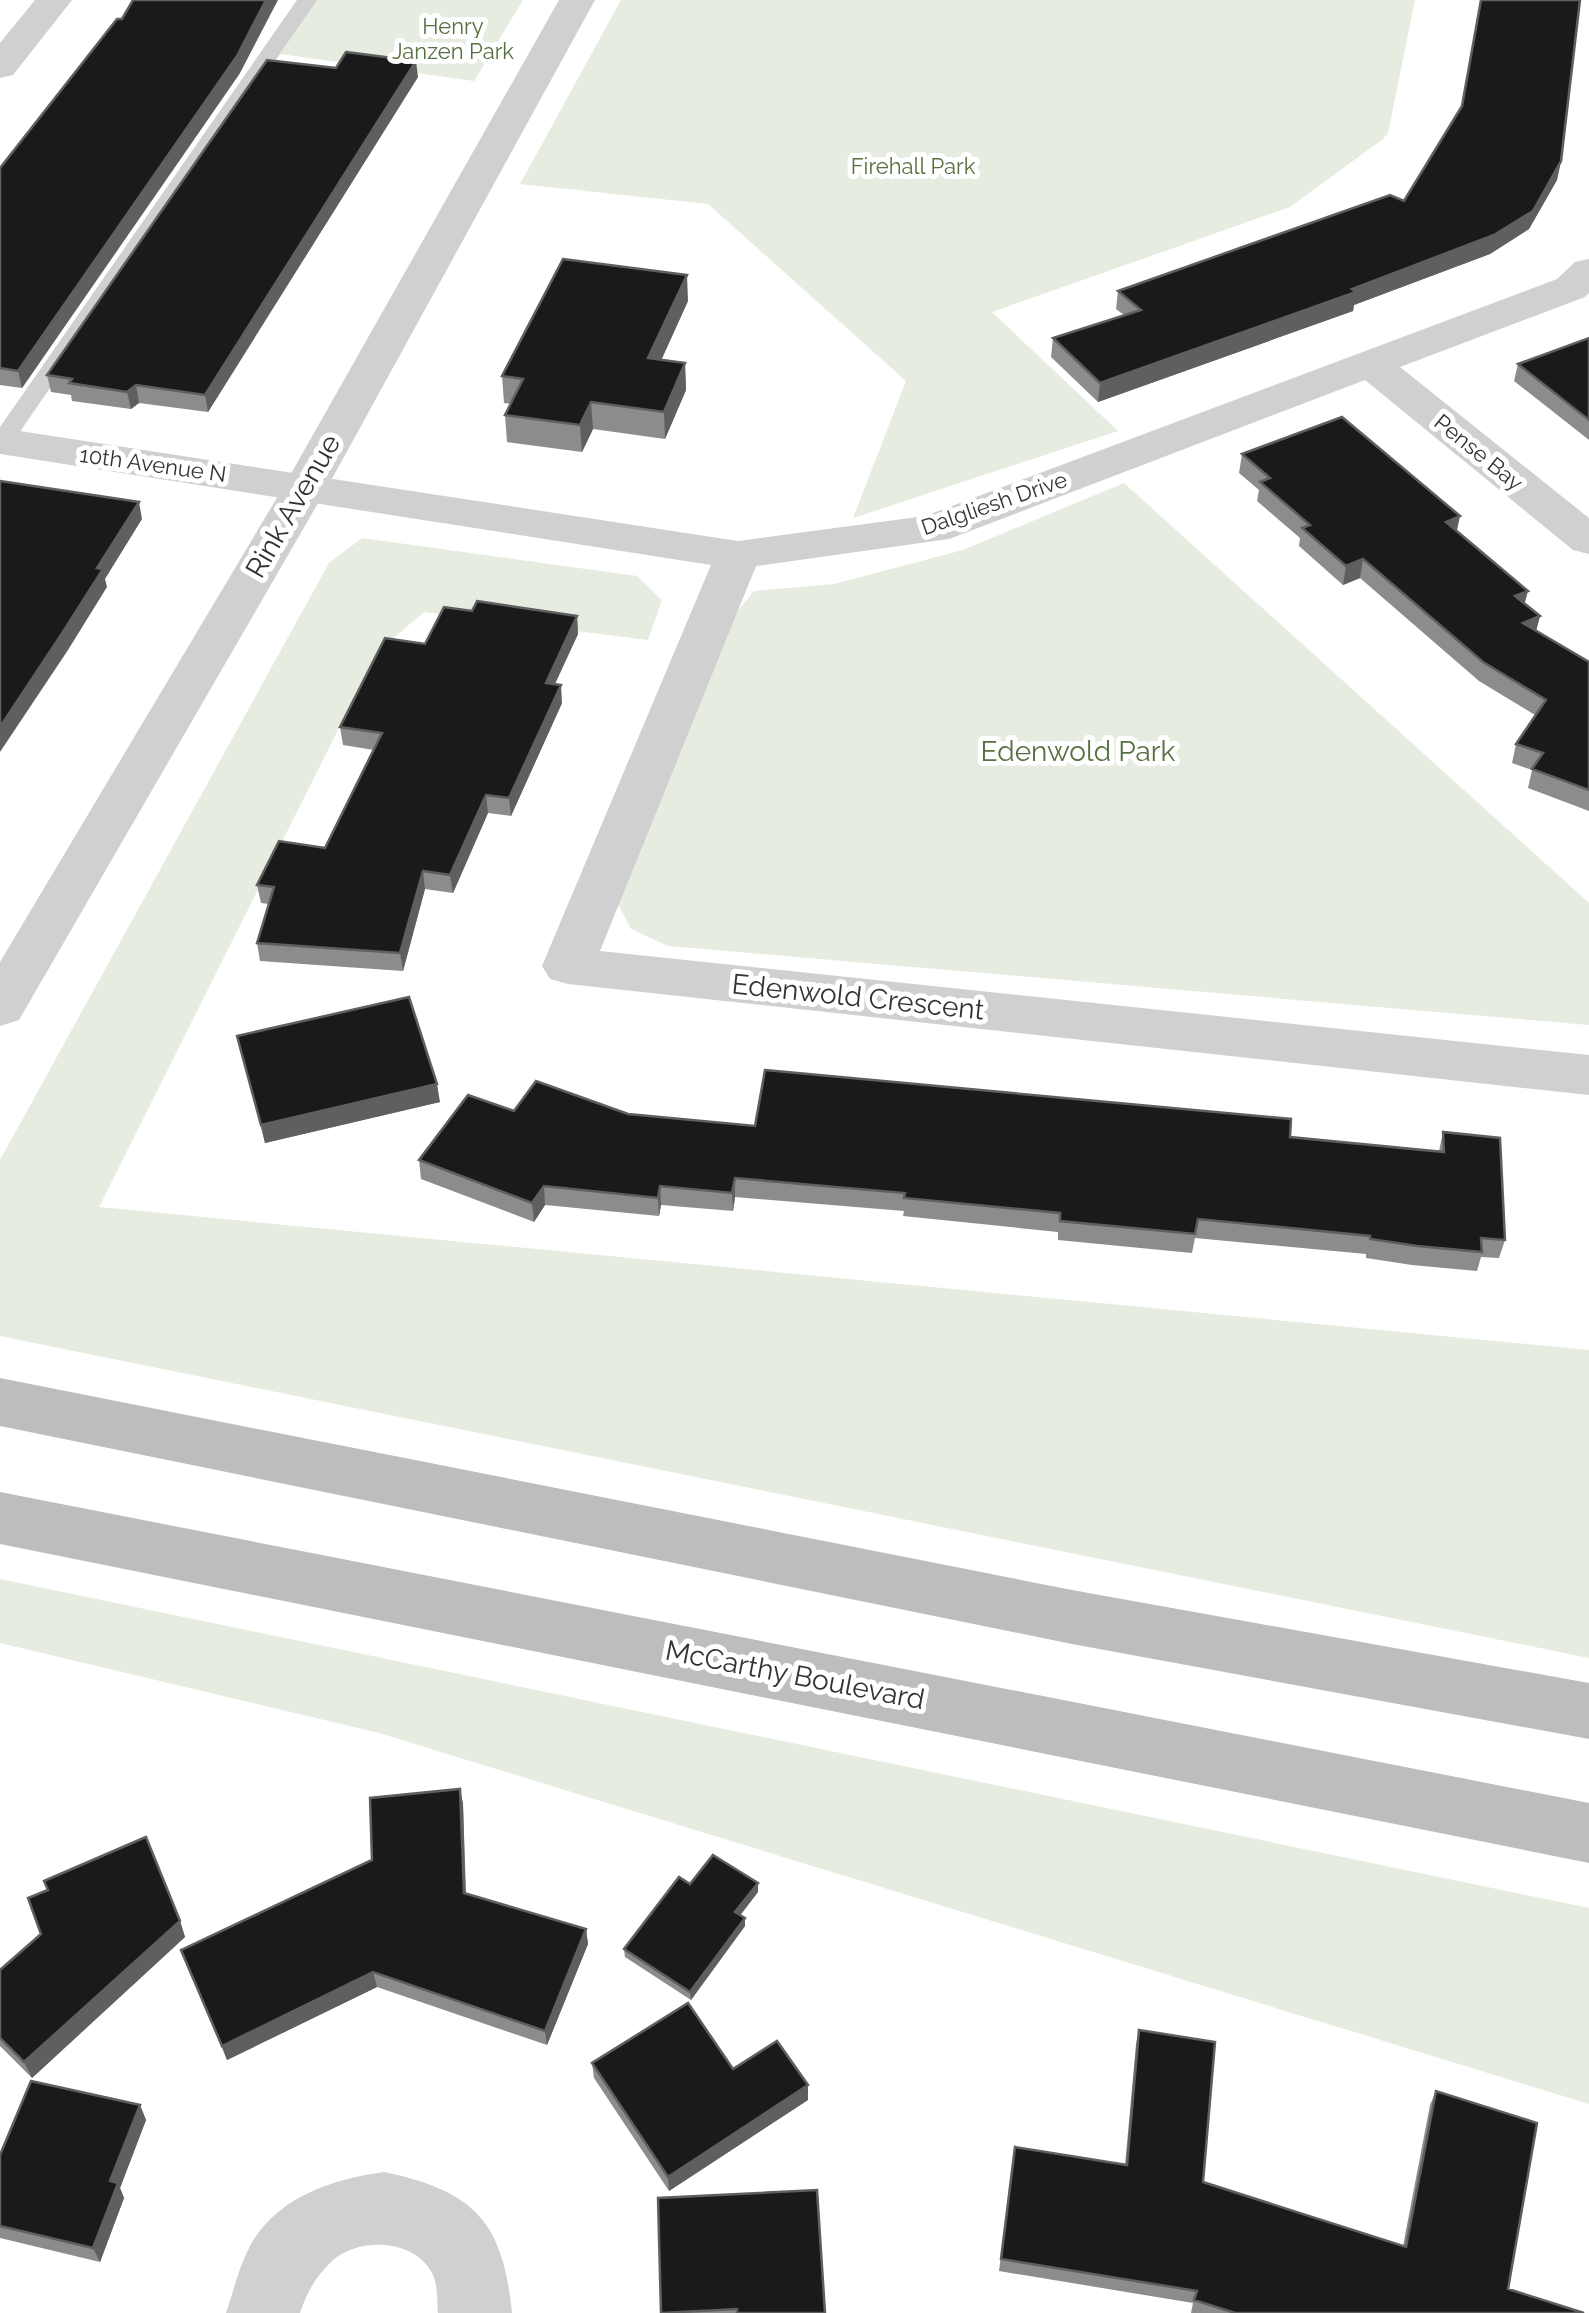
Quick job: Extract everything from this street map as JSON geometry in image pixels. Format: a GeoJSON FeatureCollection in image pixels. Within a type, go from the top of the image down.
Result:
{"type":"FeatureCollection","features":[{"type":"Feature","properties":{"kind":"main road"},"geometry":{"type":"LineString","coordinates":[[0,1402],[1072,1617],[1589,1711]]}},
{"type":"Feature","properties":{"kind":"main road","name":"McCarthy Boulevard"},"geometry":{"type":"LineString","coordinates":[[0,1518],[1589,1833]]}},
{"type":"Feature","properties":{"kind":"street"},"geometry":{"type":"LineString","coordinates":[[0,67],[54,0]]}},
{"type":"Feature","properties":{"kind":"street","name":"Rink Avenue"},"geometry":{"type":"LineString","coordinates":[[0,1006],[306,486],[577,0]]}},
{"type":"Feature","properties":{"kind":"street","name":"Dalgliesh Drive"},"geometry":{"type":"LineString","coordinates":[[306,486],[738,555],[933,529],[1583,287]]}},
{"type":"Feature","properties":{"kind":"street","name":"Pense Bay"},"geometry":{"type":"LineString","coordinates":[[1370,364],[1589,540]]}},
{"type":"Feature","properties":{"kind":"street","name":"10th Avenue N"},"geometry":{"type":"LineString","coordinates":[[1,442],[306,486]]}},
{"type":"Feature","properties":{"kind":"street","name":"Edenwold Crescent"},"geometry":{"type":"LineString","coordinates":[[738,555],[568,966],[1589,1075]]}},
{"type":"Feature","properties":{"kind":"street"},"geometry":{"type":"LineString","coordinates":[[263,2313],[266,2292],[284,2257],[312,2229],[345,2211],[382,2206],[417,2213],[446,2232],[468,2262],[477,2297],[475,2313]]}},
{"type":"Feature","properties":{"kind":"lane"},"geometry":{"type":"LineString","coordinates":[[1,442],[307,0]]}},
{"type":"Feature","properties":{"kind":"green space","name":"Henry Janzen Park"},"geometry":{"type":"Polygon","coordinates":[[[316,0],[523,0],[474,81],[280,54],[316,0]]]}},
{"type":"Feature","properties":{"kind":"green space","name":"Firehall Park"},"geometry":{"type":"Polygon","coordinates":[[[621,0],[1415,0],[1388,133],[1383,139],[1290,207],[992,312],[1118,431],[853,518],[906,381],[708,204],[520,184],[621,0]]]}},
{"type":"Feature","properties":{"kind":"green space","name":"Edenwold Park"},"geometry":{"type":"Polygon","coordinates":[[[1124,483],[1589,903],[1589,1025],[668,946],[631,929],[615,898],[733,617],[754,591],[834,584],[963,550],[1124,483]]]}},
{"type":"Feature","properties":{"kind":"green space"},"geometry":{"type":"Polygon","coordinates":[[[362,538],[637,576],[662,600],[648,640],[424,612],[377,652],[99,1207],[1589,1350],[1589,1658],[0,1336],[0,1160],[329,563],[362,538]]]}},
{"type":"Feature","properties":{"kind":"green space"},"geometry":{"type":"Polygon","coordinates":[[[0,1579],[1589,1908],[1589,2104],[379,1733],[0,1643],[0,1579]]]}},
{"type":"Feature","properties":{"kind":"building"},"geometry":{"type":"Polygon","coordinates":[[[133,0],[266,0],[237,56],[18,371],[0,368],[0,168],[117,19],[122,19],[133,0]]]}},
{"type":"Feature","properties":{"kind":"building"},"geometry":{"type":"Polygon","coordinates":[[[1481,0],[1580,0],[1561,161],[1533,211],[1494,235],[1352,289],[1356,292],[1100,383],[1053,338],[1141,310],[1118,291],[1390,195],[1404,201],[1462,106],[1481,0]]]}},
{"type":"Feature","properties":{"kind":"building"},"geometry":{"type":"Polygon","coordinates":[[[346,52],[416,61],[205,395],[136,385],[127,392],[69,383],[72,379],[47,375],[267,60],[336,68],[346,52]]]}},
{"type":"Feature","properties":{"kind":"building"},"geometry":{"type":"Polygon","coordinates":[[[563,259],[687,275],[648,358],[685,363],[664,412],[591,402],[580,425],[505,415],[523,379],[502,376],[563,259]]]}},
{"type":"Feature","properties":{"kind":"building"},"geometry":{"type":"Polygon","coordinates":[[[1589,338],[1589,420],[1518,364],[1589,338]]]}},
{"type":"Feature","properties":{"kind":"building"},"geometry":{"type":"Polygon","coordinates":[[[1342,417],[1460,516],[1446,522],[1528,591],[1515,596],[1540,616],[1523,623],[1589,662],[1589,790],[1532,769],[1543,753],[1516,744],[1546,700],[1483,662],[1363,559],[1346,566],[1302,528],[1310,525],[1260,482],[1270,478],[1242,454],[1342,417]]]}},
{"type":"Feature","properties":{"kind":"building"},"geometry":{"type":"Polygon","coordinates":[[[0,481],[139,502],[97,568],[103,569],[0,727],[0,481]]]}},
{"type":"Feature","properties":{"kind":"building"},"geometry":{"type":"Polygon","coordinates":[[[477,601],[577,616],[546,683],[561,685],[509,798],[486,795],[450,875],[423,871],[400,953],[257,943],[274,887],[257,885],[279,841],[325,848],[382,733],[340,727],[385,638],[425,644],[444,607],[472,611],[477,601]]]}},
{"type":"Feature","properties":{"kind":"building"},"geometry":{"type":"Polygon","coordinates":[[[409,997],[437,1084],[261,1125],[237,1036],[409,997]]]}},
{"type":"Feature","properties":{"kind":"building"},"geometry":{"type":"Polygon","coordinates":[[[765,1070],[1291,1119],[1290,1137],[1444,1152],[1443,1132],[1500,1138],[1505,1240],[1481,1238],[1482,1252],[1198,1219],[1195,1234],[1060,1221],[1060,1213],[904,1198],[905,1193],[735,1178],[732,1193],[660,1186],[658,1198],[544,1186],[532,1203],[419,1160],[468,1095],[514,1111],[536,1081],[628,1114],[755,1126],[765,1070]]]}},
{"type":"Feature","properties":{"kind":"building"},"geometry":{"type":"Polygon","coordinates":[[[460,1789],[464,1893],[586,1929],[545,2031],[373,1972],[222,2046],[181,1950],[372,1860],[370,1798],[460,1789]]]}},
{"type":"Feature","properties":{"kind":"building"},"geometry":{"type":"Polygon","coordinates":[[[146,1837],[180,1921],[24,2062],[0,2038],[0,1970],[41,1934],[28,1898],[48,1890],[44,1881],[146,1837]]]}},
{"type":"Feature","properties":{"kind":"building"},"geometry":{"type":"Polygon","coordinates":[[[713,1855],[758,1883],[735,1912],[745,1918],[690,1992],[624,1949],[679,1877],[690,1884],[713,1855]]]}},
{"type":"Feature","properties":{"kind":"building"},"geometry":{"type":"Polygon","coordinates":[[[688,2003],[733,2069],[777,2041],[808,2085],[668,2177],[592,2063],[688,2003]]]}},
{"type":"Feature","properties":{"kind":"building"},"geometry":{"type":"Polygon","coordinates":[[[1139,2030],[1215,2042],[1203,2182],[1406,2247],[1436,2091],[1537,2123],[1508,2289],[1584,2313],[1235,2313],[1194,2300],[1197,2291],[1001,2259],[1015,2147],[1127,2165],[1139,2030]]]}},
{"type":"Feature","properties":{"kind":"building"},"geometry":{"type":"Polygon","coordinates":[[[31,2081],[140,2105],[110,2181],[118,2183],[93,2248],[0,2226],[0,2155],[31,2081]]]}},
{"type":"Feature","properties":{"kind":"building"},"geometry":{"type":"Polygon","coordinates":[[[817,2190],[825,2313],[737,2313],[737,2309],[661,2313],[658,2198],[817,2190]]]}}]}
